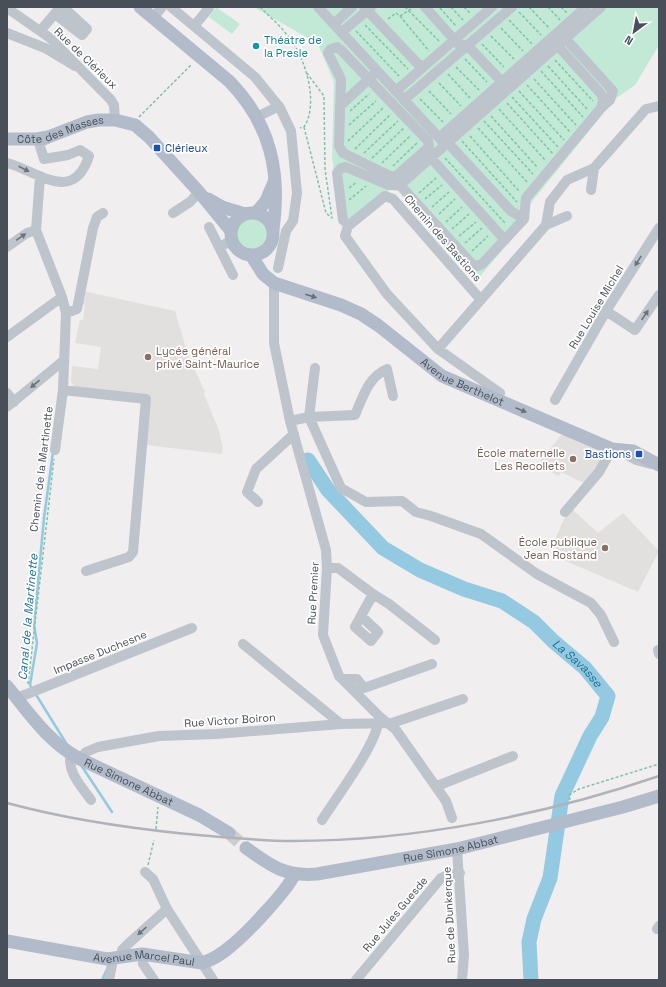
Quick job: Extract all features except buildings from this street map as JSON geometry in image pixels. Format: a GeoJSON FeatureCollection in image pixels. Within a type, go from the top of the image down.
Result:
{"type":"FeatureCollection","features":[{"type":"Feature","properties":{"kind":"main road"},"geometry":{"type":"LineString","coordinates":[[113,124],[135,125],[145,133],[157,148],[199,192],[231,236],[238,250],[251,255],[262,253],[270,246],[277,198],[275,178],[270,152],[257,118],[240,92],[196,53],[140,7]]}},
{"type":"Feature","properties":{"kind":"main road","name":"Côte des Masses"},"geometry":{"type":"LineString","coordinates":[[7,140],[37,139],[87,122],[99,120],[113,124]]}},
{"type":"Feature","properties":{"kind":"main road"},"geometry":{"type":"LineString","coordinates":[[113,124],[157,148]]}},
{"type":"Feature","properties":{"kind":"main road","name":"Côte des Masses"},"geometry":{"type":"LineString","coordinates":[[7,140],[24,146],[39,145],[53,142],[90,129],[113,124]]}},
{"type":"Feature","properties":{"kind":"main road"},"geometry":{"type":"LineString","coordinates":[[231,236],[235,220],[250,214],[266,201],[275,178]]}},
{"type":"Feature","properties":{"kind":"main road"},"geometry":{"type":"LineString","coordinates":[[199,192],[222,207],[267,219],[273,233]]}},
{"type":"Feature","properties":{"kind":"main road"},"geometry":{"type":"LineString","coordinates":[[266,250],[268,272],[274,283]]}},
{"type":"Feature","properties":{"kind":"main road","name":"Avenue Berthelot"},"geometry":{"type":"LineString","coordinates":[[251,255],[263,274],[274,283],[341,305],[361,314],[379,326],[442,376],[614,449],[633,450],[659,465]]}},
{"type":"Feature","properties":{"kind":"main road","name":"Rue Simone Abbat"},"geometry":{"type":"LineString","coordinates":[[7,686],[22,696],[46,734],[76,757],[199,815],[229,833]]}},
{"type":"Feature","properties":{"kind":"main road","name":"Rue Simone Abbat"},"geometry":{"type":"LineString","coordinates":[[246,848],[283,872],[294,875],[317,874],[457,849],[659,796]]}},
{"type":"Feature","properties":{"kind":"main road","name":"Avenue Marcel Paul"},"geometry":{"type":"LineString","coordinates":[[7,940],[100,958],[142,954],[202,962],[208,961],[232,946],[288,887],[294,875]]}},
{"type":"Feature","properties":{"kind":"street"},"geometry":{"type":"LineString","coordinates":[[153,18],[162,7]]}},
{"type":"Feature","properties":{"kind":"street"},"geometry":{"type":"LineString","coordinates":[[318,7],[405,99],[441,147],[511,211],[524,219]]}},
{"type":"Feature","properties":{"kind":"street"},"geometry":{"type":"LineString","coordinates":[[334,24],[351,7]]}},
{"type":"Feature","properties":{"kind":"street"},"geometry":{"type":"LineString","coordinates":[[425,7],[460,45],[467,45],[507,85]]}},
{"type":"Feature","properties":{"kind":"street"},"geometry":{"type":"LineString","coordinates":[[397,90],[455,39],[477,12],[492,7]]}},
{"type":"Feature","properties":{"kind":"street"},"geometry":{"type":"LineString","coordinates":[[405,99],[513,7]]}},
{"type":"Feature","properties":{"kind":"street"},"geometry":{"type":"LineString","coordinates":[[507,85],[548,43],[560,39],[566,25],[586,7]]}},
{"type":"Feature","properties":{"kind":"street"},"geometry":{"type":"LineString","coordinates":[[343,220],[337,173],[341,168],[346,167],[388,185],[398,182],[441,147],[457,129],[560,39],[601,7]]}},
{"type":"Feature","properties":{"kind":"street","name":"Rue de Clérieux"},"geometry":{"type":"LineString","coordinates":[[7,8],[50,38],[111,100],[114,105],[113,124]]}},
{"type":"Feature","properties":{"kind":"street"},"geometry":{"type":"LineString","coordinates":[[194,26],[209,8]]}},
{"type":"Feature","properties":{"kind":"street"},"geometry":{"type":"LineString","coordinates":[[342,32],[367,8],[418,64],[424,66]]}},
{"type":"Feature","properties":{"kind":"street"},"geometry":{"type":"LineString","coordinates":[[40,31],[60,9]]}},
{"type":"Feature","properties":{"kind":"street"},"geometry":{"type":"LineString","coordinates":[[177,9],[194,26],[255,77],[279,106],[291,131],[297,192],[293,221],[286,231],[278,268]]}},
{"type":"Feature","properties":{"kind":"street"},"geometry":{"type":"LineString","coordinates":[[7,33],[45,48],[69,64],[82,69]]}},
{"type":"Feature","properties":{"kind":"street"},"geometry":{"type":"LineString","coordinates":[[398,182],[429,147],[428,141],[337,46],[331,49],[328,52],[341,79],[339,134],[340,148],[343,152],[398,182],[472,264],[477,266],[482,264],[524,219],[525,203],[601,108],[603,101],[602,95],[560,39]]}},
{"type":"Feature","properties":{"kind":"street"},"geometry":{"type":"LineString","coordinates":[[378,70],[397,108]]}},
{"type":"Feature","properties":{"kind":"street"},"geometry":{"type":"LineString","coordinates":[[257,118],[279,106]]}},
{"type":"Feature","properties":{"kind":"street"},"geometry":{"type":"LineString","coordinates":[[340,106],[397,108]]}},
{"type":"Feature","properties":{"kind":"street"},"geometry":{"type":"LineString","coordinates":[[546,225],[550,202],[566,180],[594,168],[646,109],[659,106]]}},
{"type":"Feature","properties":{"kind":"street"},"geometry":{"type":"LineString","coordinates":[[7,163],[19,166],[52,182],[64,182],[76,178],[86,165],[89,156],[80,150],[68,155],[44,159],[39,145],[42,140],[54,137],[64,131]]}},
{"type":"Feature","properties":{"kind":"street"},"geometry":{"type":"LineString","coordinates":[[441,147],[459,189],[505,240]]}},
{"type":"Feature","properties":{"kind":"street"},"geometry":{"type":"LineString","coordinates":[[591,190],[594,168]]}},
{"type":"Feature","properties":{"kind":"street"},"geometry":{"type":"LineString","coordinates":[[7,247],[27,233],[36,230],[40,177]]}},
{"type":"Feature","properties":{"kind":"street"},"geometry":{"type":"LineString","coordinates":[[173,213],[190,202],[199,192]]}},
{"type":"Feature","properties":{"kind":"street","name":"Chemin des Bastions"},"geometry":{"type":"LineString","coordinates":[[481,300],[394,199],[385,196],[348,226],[345,236],[387,294],[438,348],[500,393],[497,400]]}},
{"type":"Feature","properties":{"kind":"street"},"geometry":{"type":"LineString","coordinates":[[66,313],[77,309],[93,228],[97,217],[103,213]]}},
{"type":"Feature","properties":{"kind":"street"},"geometry":{"type":"LineString","coordinates":[[438,348],[546,225],[567,216]]}},
{"type":"Feature","properties":{"kind":"street"},"geometry":{"type":"LineString","coordinates":[[209,227],[233,276]]}},
{"type":"Feature","properties":{"kind":"street","name":"Rue Louise Michel"},"geometry":{"type":"LineString","coordinates":[[555,400],[606,311],[659,228]]}},
{"type":"Feature","properties":{"kind":"street","name":"Chemin de la Martinette"},"geometry":{"type":"LineString","coordinates":[[36,230],[62,296],[66,313],[63,390],[55,450]]}},
{"type":"Feature","properties":{"kind":"street"},"geometry":{"type":"LineString","coordinates":[[273,233],[286,231]]}},
{"type":"Feature","properties":{"kind":"street"},"geometry":{"type":"LineString","coordinates":[[219,247],[231,236]]}},
{"type":"Feature","properties":{"kind":"street","name":"Rue Premier"},"geometry":{"type":"LineString","coordinates":[[274,283],[274,343],[290,421],[326,550],[327,568],[323,635],[339,676],[344,679],[382,723],[396,730],[446,801],[452,818]]}},
{"type":"Feature","properties":{"kind":"street"},"geometry":{"type":"LineString","coordinates":[[606,311],[636,330],[659,294]]}},
{"type":"Feature","properties":{"kind":"street"},"geometry":{"type":"LineString","coordinates":[[7,337],[62,296]]}},
{"type":"Feature","properties":{"kind":"street"},"geometry":{"type":"LineString","coordinates":[[7,393],[11,404],[63,361]]}},
{"type":"Feature","properties":{"kind":"street"},"geometry":{"type":"LineString","coordinates":[[315,368],[309,417],[341,488],[366,502],[402,501],[416,512],[432,516],[481,534],[537,574],[591,603],[601,615],[614,642]]}},
{"type":"Feature","properties":{"kind":"street"},"geometry":{"type":"LineString","coordinates":[[290,421],[309,417],[355,415],[367,389],[377,374],[387,369],[393,396]]}},
{"type":"Feature","properties":{"kind":"street"},"geometry":{"type":"LineString","coordinates":[[63,390],[146,399],[133,552],[129,557],[86,571]]}},
{"type":"Feature","properties":{"kind":"street"},"geometry":{"type":"LineString","coordinates":[[258,502],[247,492],[256,469],[294,434]]}},
{"type":"Feature","properties":{"kind":"street"},"geometry":{"type":"LineString","coordinates":[[565,512],[599,472],[614,449]]}},
{"type":"Feature","properties":{"kind":"street"},"geometry":{"type":"LineString","coordinates":[[327,568],[338,568],[389,604],[435,640]]}},
{"type":"Feature","properties":{"kind":"street"},"geometry":{"type":"LineString","coordinates":[[362,617],[373,594]]}},
{"type":"Feature","properties":{"kind":"street","name":"Impasse Duchesne"},"geometry":{"type":"LineString","coordinates":[[22,696],[192,628]]}},
{"type":"Feature","properties":{"kind":"street"},"geometry":{"type":"LineString","coordinates":[[243,644],[341,724]]}},
{"type":"Feature","properties":{"kind":"street"},"geometry":{"type":"LineString","coordinates":[[344,679],[357,679],[364,688],[432,664]]}},
{"type":"Feature","properties":{"kind":"street","name":"Rue Victor Boiron"},"geometry":{"type":"LineString","coordinates":[[76,757],[98,747],[159,736],[216,734],[341,724],[392,722],[463,699]]}},
{"type":"Feature","properties":{"kind":"street"},"geometry":{"type":"LineString","coordinates":[[322,820],[382,723]]}},
{"type":"Feature","properties":{"kind":"street"},"geometry":{"type":"LineString","coordinates":[[436,786],[513,756]]}},
{"type":"Feature","properties":{"kind":"street"},"geometry":{"type":"LineString","coordinates":[[76,757],[69,760],[70,769],[91,800]]}},
{"type":"Feature","properties":{"kind":"street","name":"Rue de Dunkerque"},"geometry":{"type":"LineString","coordinates":[[457,849],[460,873],[464,955],[462,980]]}},
{"type":"Feature","properties":{"kind":"street"},"geometry":{"type":"LineString","coordinates":[[145,872],[153,879],[160,890],[167,909],[213,980]]}},
{"type":"Feature","properties":{"kind":"street","name":"Rue Jules Guesde"},"geometry":{"type":"LineString","coordinates":[[356,980],[441,878],[450,874],[460,873]]}},
{"type":"Feature","properties":{"kind":"street"},"geometry":{"type":"LineString","coordinates":[[109,980],[122,950],[167,909]]}},
{"type":"Feature","properties":{"kind":"street"},"geometry":{"type":"LineString","coordinates":[[142,954],[143,964],[154,980]]}},
{"type":"Feature","properties":{"kind":"path"},"geometry":{"type":"LineString","coordinates":[[260,7],[291,39],[306,72],[324,96],[326,169],[332,218],[326,213],[304,127]]}},
{"type":"Feature","properties":{"kind":"path"},"geometry":{"type":"LineString","coordinates":[[405,7],[440,42]]}},
{"type":"Feature","properties":{"kind":"path"},"geometry":{"type":"LineString","coordinates":[[400,16],[414,7]]}},
{"type":"Feature","properties":{"kind":"path"},"geometry":{"type":"LineString","coordinates":[[438,7],[457,28]]}},
{"type":"Feature","properties":{"kind":"path"},"geometry":{"type":"LineString","coordinates":[[451,7],[465,22]]}},
{"type":"Feature","properties":{"kind":"path"},"geometry":{"type":"LineString","coordinates":[[464,7],[477,12]]}},
{"type":"Feature","properties":{"kind":"path"},"geometry":{"type":"LineString","coordinates":[[513,7],[548,43]]}},
{"type":"Feature","properties":{"kind":"path"},"geometry":{"type":"LineString","coordinates":[[529,7],[560,39]]}},
{"type":"Feature","properties":{"kind":"path"},"geometry":{"type":"LineString","coordinates":[[548,7],[566,25]]}},
{"type":"Feature","properties":{"kind":"path"},"geometry":{"type":"LineString","coordinates":[[381,25],[396,13],[429,51]]}},
{"type":"Feature","properties":{"kind":"path"},"geometry":{"type":"LineString","coordinates":[[504,14],[507,85],[564,153]]}},
{"type":"Feature","properties":{"kind":"path"},"geometry":{"type":"LineString","coordinates":[[495,22],[507,85],[564,153]]}},
{"type":"Feature","properties":{"kind":"path"},"geometry":{"type":"LineString","coordinates":[[350,25],[399,76]]}},
{"type":"Feature","properties":{"kind":"path"},"geometry":{"type":"LineString","coordinates":[[365,25],[408,69]]}},
{"type":"Feature","properties":{"kind":"path"},"geometry":{"type":"LineString","coordinates":[[485,30],[507,85],[564,153]]}},
{"type":"Feature","properties":{"kind":"path"},"geometry":{"type":"LineString","coordinates":[[476,38],[507,85],[564,153]]}},
{"type":"Feature","properties":{"kind":"path"},"geometry":{"type":"LineString","coordinates":[[459,52],[507,85],[564,153]]}},
{"type":"Feature","properties":{"kind":"path"},"geometry":{"type":"LineString","coordinates":[[135,125],[139,116],[196,53]]}},
{"type":"Feature","properties":{"kind":"path"},"geometry":{"type":"LineString","coordinates":[[450,60],[507,85],[564,153]]}},
{"type":"Feature","properties":{"kind":"path"},"geometry":{"type":"LineString","coordinates":[[441,68],[601,108]]}},
{"type":"Feature","properties":{"kind":"path"},"geometry":{"type":"LineString","coordinates":[[291,131],[304,127],[309,119],[311,103],[306,72]]}},
{"type":"Feature","properties":{"kind":"path"},"geometry":{"type":"LineString","coordinates":[[432,76],[507,85],[564,153]]}},
{"type":"Feature","properties":{"kind":"path"},"geometry":{"type":"LineString","coordinates":[[422,84],[514,199],[525,203]]}},
{"type":"Feature","properties":{"kind":"path"},"geometry":{"type":"LineString","coordinates":[[507,85],[564,153]]}},
{"type":"Feature","properties":{"kind":"path"},"geometry":{"type":"LineString","coordinates":[[507,85],[564,153]]}},
{"type":"Feature","properties":{"kind":"path"},"geometry":{"type":"LineString","coordinates":[[507,85],[564,153]]}},
{"type":"Feature","properties":{"kind":"path"},"geometry":{"type":"LineString","coordinates":[[507,85],[564,153]]}},
{"type":"Feature","properties":{"kind":"path"},"geometry":{"type":"LineString","coordinates":[[413,92],[457,129],[525,203]]}},
{"type":"Feature","properties":{"kind":"path"},"geometry":{"type":"LineString","coordinates":[[340,120],[397,108]]}},
{"type":"Feature","properties":{"kind":"path"},"geometry":{"type":"LineString","coordinates":[[339,134],[397,108]]}},
{"type":"Feature","properties":{"kind":"path"},"geometry":{"type":"LineString","coordinates":[[340,148],[397,108]]}},
{"type":"Feature","properties":{"kind":"path"},"geometry":{"type":"LineString","coordinates":[[357,159],[397,108]]}},
{"type":"Feature","properties":{"kind":"path"},"geometry":{"type":"LineString","coordinates":[[357,159],[397,108]]}},
{"type":"Feature","properties":{"kind":"path"},"geometry":{"type":"LineString","coordinates":[[357,159],[397,108]]}},
{"type":"Feature","properties":{"kind":"path"},"geometry":{"type":"LineString","coordinates":[[380,171],[397,108]]}},
{"type":"Feature","properties":{"kind":"path"},"geometry":{"type":"LineString","coordinates":[[380,171],[397,108]]}},
{"type":"Feature","properties":{"kind":"path"},"geometry":{"type":"LineString","coordinates":[[441,147],[512,232]]}},
{"type":"Feature","properties":{"kind":"path"},"geometry":{"type":"LineString","coordinates":[[340,195],[369,178]]}},
{"type":"Feature","properties":{"kind":"path"},"geometry":{"type":"LineString","coordinates":[[341,206],[369,178]]}},
{"type":"Feature","properties":{"kind":"path"},"geometry":{"type":"LineString","coordinates":[[416,202],[459,189]]}},
{"type":"Feature","properties":{"kind":"path"},"geometry":{"type":"LineString","coordinates":[[416,202],[459,189]]}},
{"type":"Feature","properties":{"kind":"path"},"geometry":{"type":"LineString","coordinates":[[442,231],[459,189]]}},
{"type":"Feature","properties":{"kind":"path"},"geometry":{"type":"LineString","coordinates":[[442,231],[459,189]]}},
{"type":"Feature","properties":{"kind":"path"},"geometry":{"type":"LineString","coordinates":[[442,231],[459,189]]}},
{"type":"Feature","properties":{"kind":"path"},"geometry":{"type":"LineString","coordinates":[[442,231],[459,189]]}},
{"type":"Feature","properties":{"kind":"path"},"geometry":{"type":"LineString","coordinates":[[442,231],[489,222]]}},
{"type":"Feature","properties":{"kind":"path"},"geometry":{"type":"LineString","coordinates":[[442,231],[489,222]]}},
{"type":"Feature","properties":{"kind":"path"},"geometry":{"type":"LineString","coordinates":[[466,256],[489,222]]}},
{"type":"Feature","properties":{"kind":"path","name":"Chemin de la Martinette"},"geometry":{"type":"LineString","coordinates":[[22,696],[28,675],[38,612],[55,450]]}},
{"type":"Feature","properties":{"kind":"path"},"geometry":{"type":"LineString","coordinates":[[570,800],[569,795],[579,789],[659,764]]}},
{"type":"Feature","properties":{"kind":"path"},"geometry":{"type":"LineString","coordinates":[[156,829],[160,796]]}},
{"type":"Feature","properties":{"kind":"path"},"geometry":{"type":"LineString","coordinates":[[145,872],[154,840]]}},
{"type":"Feature","properties":{"kind":"shaded area"},"geometry":{"type":"Polygon","coordinates":[[[83,291],[175,311],[188,355],[205,392],[204,394],[219,431],[223,448],[222,454],[146,445],[149,396],[75,387],[71,382],[72,366],[98,369],[101,347],[75,343],[80,320],[83,320],[85,305],[82,304],[83,291]]]}},
{"type":"Feature","properties":{"kind":"shaded area","name":"École maternelle Les Recollets"},"geometry":{"type":"Polygon","coordinates":[[[563,433],[606,453],[586,484],[561,472],[559,476],[542,468],[544,463],[540,461],[563,433]]]}},
{"type":"Feature","properties":{"kind":"shaded area","name":"École publique Jean Rostand"},"geometry":{"type":"Polygon","coordinates":[[[572,509],[598,533],[623,513],[659,551],[638,592],[561,559],[553,544],[564,519],[572,509]]]}},
{"type":"Feature","properties":{"kind":"green space"},"geometry":{"type":"Polygon","coordinates":[[[216,7],[240,24],[232,34],[209,17],[216,7]]]}},
{"type":"Feature","properties":{"kind":"green space"},"geometry":{"type":"Polygon","coordinates":[[[254,7],[659,7],[659,45],[635,85],[615,99],[530,204],[527,221],[477,280],[472,279],[465,271],[466,265],[455,252],[450,253],[398,191],[390,190],[341,227],[332,156],[334,82],[318,44],[254,7]]]}},
{"type":"Feature","properties":{"kind":"green space"},"geometry":{"type":"Polygon","coordinates":[[[251,219],[262,223],[266,234],[262,245],[251,249],[240,245],[236,234],[240,223],[251,219]]]}},
{"type":"Feature","properties":{"kind":"waterway","name":"Canal de la Martinette"},"geometry":{"type":"LineString","coordinates":[[32,689],[30,685],[37,643],[34,625],[44,518],[53,452]]}},
{"type":"Feature","properties":{"kind":"waterway","name":"La Savasse"},"geometry":{"type":"LineString","coordinates":[[308,460],[328,490],[383,548],[420,570],[464,589],[502,601],[534,622],[553,641],[585,668],[608,696],[602,717],[590,736],[562,796],[550,878],[534,919],[529,942],[531,980]]}},
{"type":"Feature","properties":{"kind":"waterway","name":"Canal de la Martinette"},"geometry":{"type":"LineString","coordinates":[[35,693],[66,743]]}},
{"type":"Feature","properties":{"kind":"waterway","name":"Canal de la Martinette"},"geometry":{"type":"LineString","coordinates":[[81,765],[112,812]]}},
{"type":"Feature","properties":{"kind":"waterway","name":"Canal de la Martinette"},"geometry":{"type":"LineString","coordinates":[[102,980],[107,969]]}},
{"type":"Feature","properties":{"kind":"tunnel"},"geometry":{"type":"LineString","coordinates":[[229,833],[246,848]]}},
{"type":"Feature","properties":{"kind":"railway"},"geometry":{"type":"LineString","coordinates":[[7,803],[74,818],[164,832],[267,840],[339,840],[432,831],[525,814],[571,803],[659,776]]}},
{"type":"Feature","properties":{"kind":"place","name":"Théatre de la Presle"},"geometry":{"type":"Point","coordinates":[256,46]}},
{"type":"Feature","properties":{"kind":"place","name":"Clérieux"},"geometry":{"type":"Point","coordinates":[157,148]}},
{"type":"Feature","properties":{"kind":"place","name":"Lycée général privé Saint-Maurice"},"geometry":{"type":"Point","coordinates":[148,357]}},
{"type":"Feature","properties":{"kind":"place","name":"Bastions"},"geometry":{"type":"Point","coordinates":[639,454]}},
{"type":"Feature","properties":{"kind":"place","name":"École maternelle Les Recollets"},"geometry":{"type":"Point","coordinates":[573,459]}},
{"type":"Feature","properties":{"kind":"place","name":"École publique Jean Rostand"},"geometry":{"type":"Point","coordinates":[605,548]}}]}
